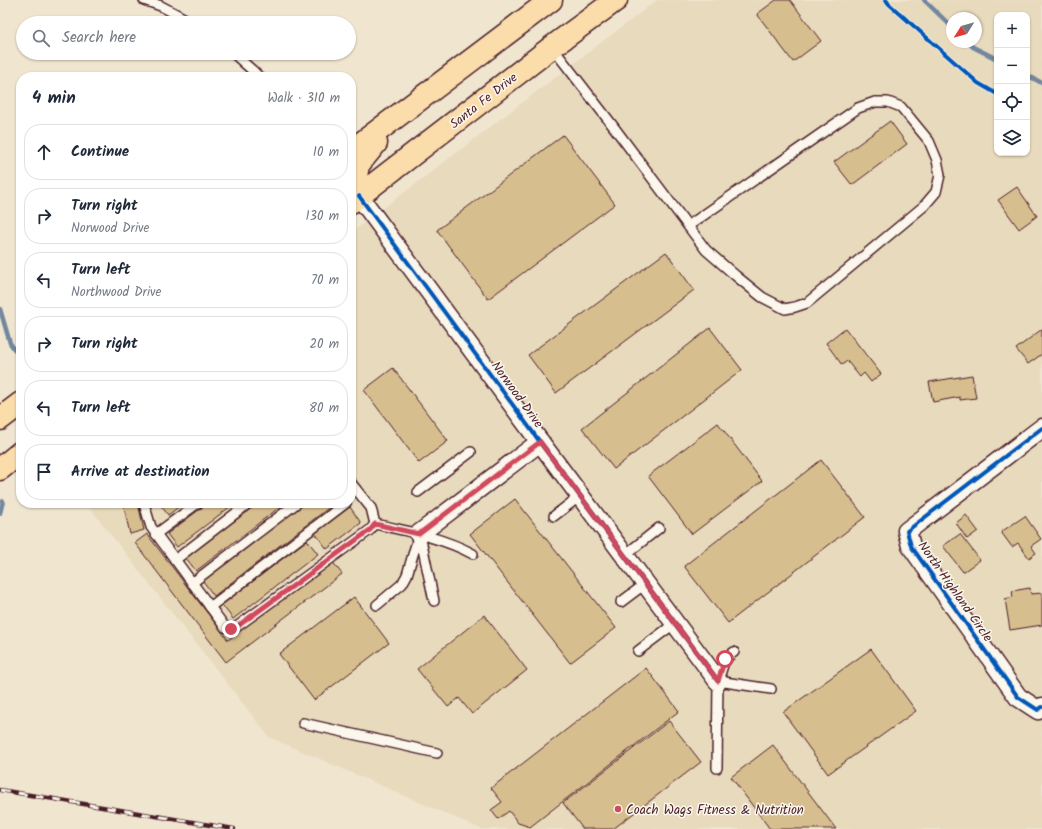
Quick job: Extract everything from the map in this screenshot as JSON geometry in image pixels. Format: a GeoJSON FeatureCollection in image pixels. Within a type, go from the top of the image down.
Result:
{"type":"FeatureCollection","features":[{"type":"Feature","properties":{"kind":"highway","name":"Santa Fe Drive"},"geometry":{"type":"LineString","coordinates":[[356,198],[552,47],[616,0]]}},
{"type":"Feature","properties":{"kind":"highway"},"geometry":{"type":"LineString","coordinates":[[356,147],[546,2]]}},
{"type":"Feature","properties":{"kind":"highway"},"geometry":{"type":"LineString","coordinates":[[356,176],[358,165],[396,117]]}},
{"type":"Feature","properties":{"kind":"highway"},"geometry":{"type":"LineString","coordinates":[[0,419],[16,407]]}},
{"type":"Feature","properties":{"kind":"highway"},"geometry":{"type":"LineString","coordinates":[[0,468],[16,456]]}},
{"type":"Feature","properties":{"kind":"street","name":"Norwood Drive"},"geometry":{"type":"LineString","coordinates":[[356,200],[540,442],[718,681]]}},
{"type":"Feature","properties":{"kind":"street","name":"North Highland Circle"},"geometry":{"type":"LineString","coordinates":[[1042,428],[907,531],[911,546],[1018,697],[1038,710],[1042,707]]}},
{"type":"Feature","properties":{"kind":"street"},"geometry":{"type":"LineString","coordinates":[[419,534],[540,442]]}},
{"type":"Feature","properties":{"kind":"lane"},"geometry":{"type":"LineString","coordinates":[[144,0],[161,6],[180,16]]}},
{"type":"Feature","properties":{"kind":"lane"},"geometry":{"type":"LineString","coordinates":[[552,47],[706,250],[762,297],[785,309],[807,303],[924,206],[936,192],[940,175],[937,160],[929,141],[900,107],[888,102],[875,102],[858,108],[688,226]]}},
{"type":"Feature","properties":{"kind":"lane"},"geometry":{"type":"LineString","coordinates":[[241,60],[254,72]]}},
{"type":"Feature","properties":{"kind":"lane"},"geometry":{"type":"LineString","coordinates":[[418,492],[471,452]]}},
{"type":"Feature","properties":{"kind":"lane"},"geometry":{"type":"LineString","coordinates":[[356,489],[371,508],[375,524]]}},
{"type":"Feature","properties":{"kind":"lane"},"geometry":{"type":"LineString","coordinates":[[554,516],[580,496]]}},
{"type":"Feature","properties":{"kind":"lane"},"geometry":{"type":"LineString","coordinates":[[146,508],[151,527],[225,627],[231,629],[235,628],[370,530],[375,524]]}},
{"type":"Feature","properties":{"kind":"lane"},"geometry":{"type":"LineString","coordinates":[[156,534],[191,508]]}},
{"type":"Feature","properties":{"kind":"lane"},"geometry":{"type":"LineString","coordinates":[[175,560],[243,508]]}},
{"type":"Feature","properties":{"kind":"lane"},"geometry":{"type":"LineString","coordinates":[[192,583],[290,508]]}},
{"type":"Feature","properties":{"kind":"lane"},"geometry":{"type":"LineString","coordinates":[[210,607],[339,508]]}},
{"type":"Feature","properties":{"kind":"lane"},"geometry":{"type":"LineString","coordinates":[[375,524],[419,534],[464,549],[473,554]]}},
{"type":"Feature","properties":{"kind":"lane"},"geometry":{"type":"LineString","coordinates":[[625,555],[659,528]]}},
{"type":"Feature","properties":{"kind":"lane"},"geometry":{"type":"LineString","coordinates":[[419,534],[434,601]]}},
{"type":"Feature","properties":{"kind":"lane"},"geometry":{"type":"LineString","coordinates":[[378,605],[402,584],[407,576],[419,534]]}},
{"type":"Feature","properties":{"kind":"lane"},"geometry":{"type":"LineString","coordinates":[[621,602],[645,584]]}},
{"type":"Feature","properties":{"kind":"lane"},"geometry":{"type":"LineString","coordinates":[[638,650],[675,623]]}},
{"type":"Feature","properties":{"kind":"lane"},"geometry":{"type":"LineString","coordinates":[[717,768],[718,681],[725,659],[734,652]]}},
{"type":"Feature","properties":{"kind":"lane"},"geometry":{"type":"LineString","coordinates":[[718,681],[771,689]]}},
{"type":"Feature","properties":{"kind":"lane"},"geometry":{"type":"LineString","coordinates":[[303,723],[437,753]]}},
{"type":"Feature","properties":{"kind":"shaded area"},"geometry":{"type":"Polygon","coordinates":[[[657,0],[1042,0],[1042,829],[481,829],[269,737],[90,508],[356,508],[356,229],[657,0]]]}},
{"type":"Feature","properties":{"kind":"building"},"geometry":{"type":"Polygon","coordinates":[[[776,0],[790,0],[821,41],[793,62],[757,14],[776,0]]]}},
{"type":"Feature","properties":{"kind":"building"},"geometry":{"type":"Polygon","coordinates":[[[890,121],[907,144],[852,185],[834,162],[890,121]]]}},
{"type":"Feature","properties":{"kind":"building"},"geometry":{"type":"Polygon","coordinates":[[[563,135],[615,204],[488,299],[437,230],[563,135]]]}},
{"type":"Feature","properties":{"kind":"building"},"geometry":{"type":"Polygon","coordinates":[[[1017,187],[1037,216],[1019,229],[998,200],[1017,187]]]}},
{"type":"Feature","properties":{"kind":"building"},"geometry":{"type":"Polygon","coordinates":[[[666,252],[694,290],[556,393],[528,355],[666,252]]]}},
{"type":"Feature","properties":{"kind":"building"},"geometry":{"type":"Polygon","coordinates":[[[710,328],[742,370],[614,469],[582,428],[710,328]]]}},
{"type":"Feature","properties":{"kind":"building"},"geometry":{"type":"Polygon","coordinates":[[[845,328],[881,374],[871,382],[864,373],[860,377],[847,361],[842,365],[826,343],[845,328]]]}},
{"type":"Feature","properties":{"kind":"building"},"geometry":{"type":"Polygon","coordinates":[[[1042,329],[1042,354],[1028,364],[1016,349],[1042,329]]]}},
{"type":"Feature","properties":{"kind":"building"},"geometry":{"type":"Polygon","coordinates":[[[393,368],[448,441],[419,463],[364,390],[393,368]]]}},
{"type":"Feature","properties":{"kind":"building"},"geometry":{"type":"Polygon","coordinates":[[[972,375],[976,398],[960,400],[960,397],[933,402],[929,382],[972,375]]]}},
{"type":"Feature","properties":{"kind":"building"},"geometry":{"type":"Polygon","coordinates":[[[718,423],[762,481],[692,534],[648,476],[718,423]]]}},
{"type":"Feature","properties":{"kind":"building"},"geometry":{"type":"Polygon","coordinates":[[[821,460],[865,517],[728,623],[684,566],[821,460]]]}},
{"type":"Feature","properties":{"kind":"building"},"geometry":{"type":"Polygon","coordinates":[[[515,499],[616,628],[570,663],[470,534],[515,499]]]}},
{"type":"Feature","properties":{"kind":"building"},"geometry":{"type":"Polygon","coordinates":[[[124,508],[139,508],[144,530],[130,534],[124,508]]]}},
{"type":"Feature","properties":{"kind":"building"},"geometry":{"type":"Polygon","coordinates":[[[163,508],[177,508],[168,515],[163,508]]]}},
{"type":"Feature","properties":{"kind":"building"},"geometry":{"type":"Polygon","coordinates":[[[201,508],[228,508],[177,547],[167,534],[201,508]]]}},
{"type":"Feature","properties":{"kind":"building"},"geometry":{"type":"Polygon","coordinates":[[[251,508],[278,508],[196,571],[186,558],[251,508]]]}},
{"type":"Feature","properties":{"kind":"building"},"geometry":{"type":"Polygon","coordinates":[[[298,508],[328,508],[214,596],[203,581],[298,508]]]}},
{"type":"Feature","properties":{"kind":"building"},"geometry":{"type":"Polygon","coordinates":[[[349,508],[351,508],[361,523],[327,549],[315,533],[349,508]]]}},
{"type":"Feature","properties":{"kind":"building"},"geometry":{"type":"Polygon","coordinates":[[[966,515],[978,531],[967,539],[956,523],[966,515]]]}},
{"type":"Feature","properties":{"kind":"building"},"geometry":{"type":"Polygon","coordinates":[[[1025,516],[1041,539],[1031,546],[1036,553],[1029,558],[1018,543],[1012,547],[1001,532],[1025,516]]]}},
{"type":"Feature","properties":{"kind":"building"},"geometry":{"type":"Polygon","coordinates":[[[147,534],[228,640],[332,561],[342,574],[226,662],[135,543],[147,534]]]}},
{"type":"Feature","properties":{"kind":"building"},"geometry":{"type":"Polygon","coordinates":[[[960,534],[980,560],[963,572],[943,546],[960,534]]]}},
{"type":"Feature","properties":{"kind":"building"},"geometry":{"type":"Polygon","coordinates":[[[307,540],[318,554],[233,619],[222,605],[307,540]]]}},
{"type":"Feature","properties":{"kind":"building"},"geometry":{"type":"Polygon","coordinates":[[[1030,588],[1031,594],[1042,593],[1042,625],[1010,630],[1005,599],[1013,597],[1012,591],[1030,588]]]}},
{"type":"Feature","properties":{"kind":"building"},"geometry":{"type":"Polygon","coordinates":[[[354,597],[389,643],[314,700],[279,654],[354,597]]]}},
{"type":"Feature","properties":{"kind":"building"},"geometry":{"type":"Polygon","coordinates":[[[484,615],[527,670],[472,714],[459,698],[448,707],[417,669],[484,615]]]}},
{"type":"Feature","properties":{"kind":"building"},"geometry":{"type":"Polygon","coordinates":[[[871,649],[916,711],[828,774],[783,712],[871,649]]]}},
{"type":"Feature","properties":{"kind":"building"},"geometry":{"type":"Polygon","coordinates":[[[646,668],[679,711],[530,827],[518,823],[509,811],[498,819],[491,810],[502,802],[491,788],[646,668]]]}},
{"type":"Feature","properties":{"kind":"building"},"geometry":{"type":"Polygon","coordinates":[[[669,721],[701,762],[613,829],[583,829],[563,803],[669,721]]]}},
{"type":"Feature","properties":{"kind":"building"},"geometry":{"type":"Polygon","coordinates":[[[773,745],[836,829],[770,829],[731,777],[773,745]]]}},
{"type":"Feature","properties":{"kind":"waterway"},"geometry":{"type":"LineString","coordinates":[[924,0],[946,21]]}},
{"type":"Feature","properties":{"kind":"waterway"},"geometry":{"type":"LineString","coordinates":[[975,48],[994,58]]}},
{"type":"Feature","properties":{"kind":"waterway"},"geometry":{"type":"LineString","coordinates":[[1030,77],[1042,83]]}},
{"type":"Feature","properties":{"kind":"waterway"},"geometry":{"type":"LineString","coordinates":[[0,309],[10,343],[16,352]]}},
{"type":"Feature","properties":{"kind":"waterway"},"geometry":{"type":"LineString","coordinates":[[0,513],[3,501]]}},
{"type":"Feature","properties":{"kind":"railway"},"geometry":{"type":"LineString","coordinates":[[0,790],[234,829]]}},
{"type":"Feature","properties":{"kind":"cycle path"},"geometry":{"type":"LineString","coordinates":[[886,0],[978,83],[994,92]]}},
{"type":"Feature","properties":{"kind":"cycle path"},"geometry":{"type":"LineString","coordinates":[[359,196],[718,681]]}},
{"type":"Feature","properties":{"kind":"cycle path"},"geometry":{"type":"LineString","coordinates":[[1042,428],[907,531],[911,546],[1018,697],[1038,710],[1042,707]]}},
{"type":"Feature","properties":{"kind":"place","name":"Coach Wags Fitness & Nutrition"},"geometry":{"type":"Point","coordinates":[618,809]}},
{"type":"Feature","properties":{"kind":"route"},"geometry":{"type":"LineString","coordinates":[[231,629],[235,628],[370,530],[375,524],[419,534],[540,442],[718,681],[725,659]]}}]}
